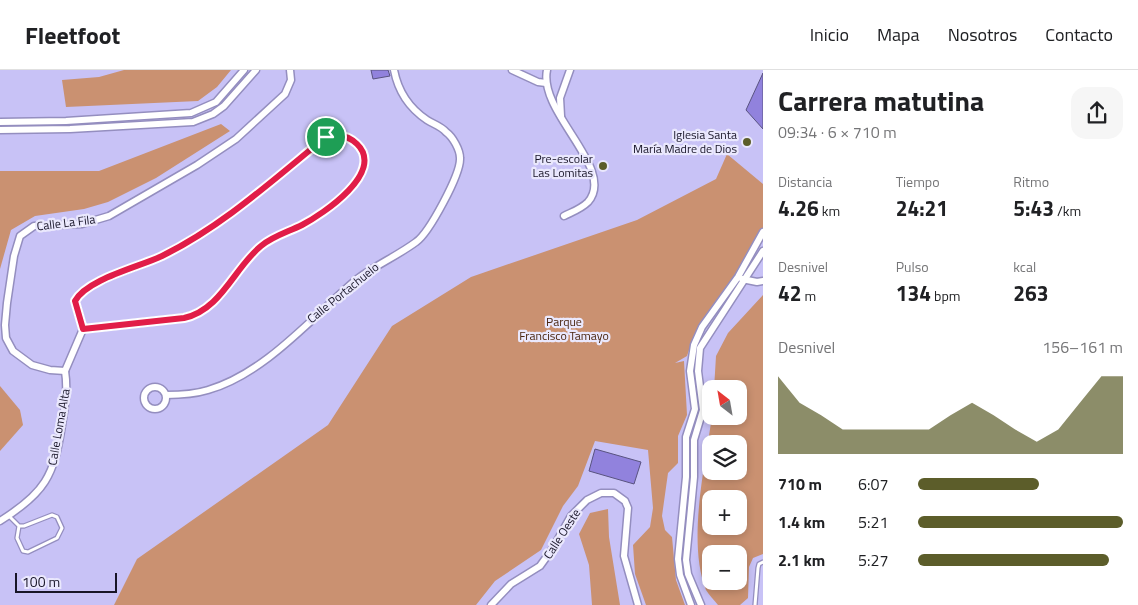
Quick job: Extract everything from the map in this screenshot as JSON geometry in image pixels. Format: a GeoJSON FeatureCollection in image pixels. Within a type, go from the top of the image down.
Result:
{"type":"FeatureCollection","features":[{"type":"Feature","properties":{"kind":"street"},"geometry":{"type":"LineString","coordinates":[[0,122],[74,121],[191,113],[216,102],[244,70]]}},
{"type":"Feature","properties":{"kind":"street"},"geometry":{"type":"LineString","coordinates":[[0,130],[70,129],[193,122],[213,114],[224,106],[256,70]]}},
{"type":"Feature","properties":{"kind":"street","name":"Calle La Fila"},"geometry":{"type":"LineString","coordinates":[[65,371],[50,370],[32,365],[13,351],[6,338],[5,325],[8,296],[14,256],[20,236],[34,226],[82,224],[110,216],[197,165],[236,139],[285,94],[291,80],[290,70]]}},
{"type":"Feature","properties":{"kind":"street","name":"Calle Portachuelo"},"geometry":{"type":"LineString","coordinates":[[166,395],[206,391],[228,383],[255,368],[357,279],[373,267],[417,242],[423,235],[443,203],[456,175],[460,159],[459,152],[448,133],[411,106],[397,84],[394,70]]}},
{"type":"Feature","properties":{"kind":"street"},"geometry":{"type":"LineString","coordinates":[[512,70],[538,82],[546,83],[553,92],[561,91]]}},
{"type":"Feature","properties":{"kind":"street"},"geometry":{"type":"LineString","coordinates":[[546,70],[546,83],[552,102],[591,167],[596,183],[588,202],[564,216]]}},
{"type":"Feature","properties":{"kind":"street"},"geometry":{"type":"LineString","coordinates":[[562,120],[561,91],[570,70]]}},
{"type":"Feature","properties":{"kind":"street"},"geometry":{"type":"LineString","coordinates":[[65,371],[83,329],[75,301],[84,290],[161,256],[191,240],[245,203],[326,137],[333,134],[345,136],[362,149],[365,164],[363,172],[352,187],[316,216],[278,235],[259,248],[219,295],[199,313],[184,318],[83,329]]}},
{"type":"Feature","properties":{"kind":"street"},"geometry":{"type":"LineString","coordinates":[[691,605],[680,575],[678,552],[686,477],[686,437],[695,409],[690,371],[694,345],[702,327],[738,277],[763,232]]}},
{"type":"Feature","properties":{"kind":"street"},"geometry":{"type":"LineString","coordinates":[[700,605],[688,574],[686,560],[694,477],[694,440],[703,410],[698,371],[700,348],[710,330],[746,281],[763,251]]}},
{"type":"Feature","properties":{"kind":"street"},"geometry":{"type":"LineString","coordinates":[[738,277],[746,281],[763,281]]}},
{"type":"Feature","properties":{"kind":"street","name":"Calle Loma Alta"},"geometry":{"type":"LineString","coordinates":[[0,520],[30,500],[50,476],[57,451],[67,394],[65,371]]}},
{"type":"Feature","properties":{"kind":"street","name":"Calle Oeste"},"geometry":{"type":"LineString","coordinates":[[491,605],[510,584],[543,562],[579,506],[593,496],[608,492],[620,496],[628,508],[624,556],[638,605]]}},
{"type":"Feature","properties":{"kind":"lane"},"geometry":{"type":"LineString","coordinates":[[9,515],[19,526]]}},
{"type":"Feature","properties":{"kind":"lane"},"geometry":{"type":"LineString","coordinates":[[52,515],[57,517],[62,528],[57,538],[28,552],[23,551],[17,538],[19,526],[24,526],[52,515]]}},
{"type":"Feature","properties":{"kind":"lane"},"geometry":{"type":"LineString","coordinates":[[755,605],[758,564],[763,562]]}},
{"type":"Feature","properties":{"kind":"green space"},"geometry":{"type":"Polygon","coordinates":[[[124,70],[231,70],[217,87],[198,101],[66,107],[62,80],[99,77],[124,70]]]}},
{"type":"Feature","properties":{"kind":"green space"},"geometry":{"type":"Polygon","coordinates":[[[221,124],[230,131],[156,178],[108,202],[84,209],[35,216],[11,230],[0,269],[0,171],[99,171],[221,124]]]}},
{"type":"Feature","properties":{"kind":"green space","name":"Parque Francisco Tamayo"},"geometry":{"type":"Polygon","coordinates":[[[727,154],[763,184],[763,232],[691,344],[687,356],[675,363],[684,361],[687,415],[678,436],[678,463],[668,473],[662,516],[665,530],[672,537],[676,580],[685,605],[646,605],[635,574],[633,545],[650,527],[653,508],[648,450],[595,441],[578,486],[563,506],[541,550],[495,581],[476,605],[114,605],[137,559],[328,425],[392,326],[471,277],[637,220],[716,179],[727,154]]]}},
{"type":"Feature","properties":{"kind":"green space"},"geometry":{"type":"Polygon","coordinates":[[[763,295],[763,554],[753,558],[749,567],[748,598],[740,605],[718,605],[706,590],[747,590],[747,545],[702,545],[702,575],[698,550],[699,504],[702,480],[747,480],[747,435],[709,435],[711,425],[748,425],[748,380],[715,380],[716,356],[728,333],[763,295]]]}},
{"type":"Feature","properties":{"kind":"green space"},"geometry":{"type":"Polygon","coordinates":[[[0,386],[20,410],[23,425],[0,451],[0,386]]]}},
{"type":"Feature","properties":{"kind":"green space"},"geometry":{"type":"Polygon","coordinates":[[[608,509],[609,537],[620,605],[592,605],[589,565],[579,534],[590,513],[608,509]]]}},
{"type":"Feature","properties":{"kind":"building"},"geometry":{"type":"Polygon","coordinates":[[[371,70],[388,70],[390,76],[373,79],[371,70]]]}},
{"type":"Feature","properties":{"kind":"building"},"geometry":{"type":"Polygon","coordinates":[[[763,73],[763,129],[746,110],[763,73]]]}},
{"type":"Feature","properties":{"kind":"building"},"geometry":{"type":"Polygon","coordinates":[[[595,449],[641,462],[634,484],[589,471],[595,449]]]}},
{"type":"Feature","properties":{"kind":"place","name":"Iglesia Santa María Madre de Dios"},"geometry":{"type":"Point","coordinates":[747,142]}},
{"type":"Feature","properties":{"kind":"place","name":"Pre-escolar Las Lomitas"},"geometry":{"type":"Point","coordinates":[603,166]}},
{"type":"Feature","properties":{"kind":"route"},"geometry":{"type":"LineString","coordinates":[[333,134],[345,136],[362,149],[365,164],[359,179],[316,216],[302,225],[278,235],[259,248],[211,304],[199,313],[184,318],[83,329],[75,301],[84,290],[161,256],[191,240],[245,203],[326,137],[333,134]]}}]}
